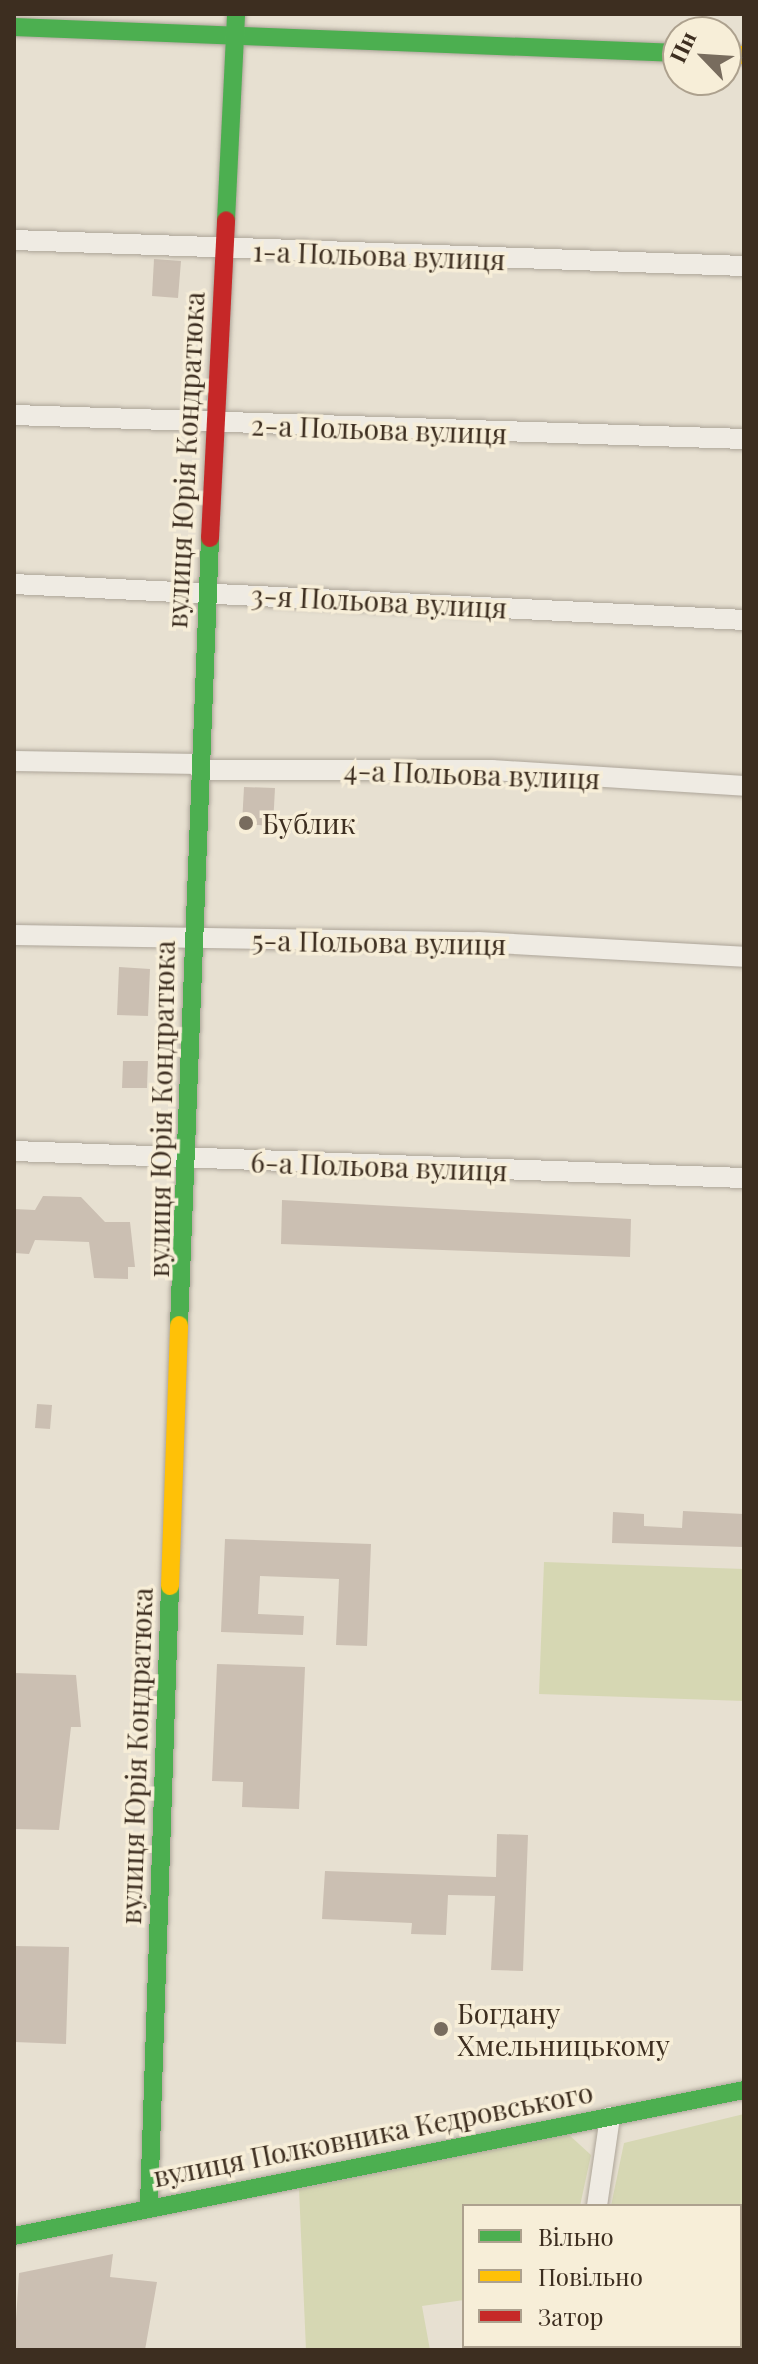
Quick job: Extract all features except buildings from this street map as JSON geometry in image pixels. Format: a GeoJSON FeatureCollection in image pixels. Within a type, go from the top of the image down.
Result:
{"type":"FeatureCollection","features":[{"type":"Feature","properties":{"kind":"street","name":"вулиця Юрія Кондратюка"},"geometry":{"type":"LineString","coordinates":[[149,2204],[159,1810],[190,1160],[206,591],[236,14]]}},
{"type":"Feature","properties":{"kind":"street"},"geometry":{"type":"LineString","coordinates":[[14,27],[662,52]]}},
{"type":"Feature","properties":{"kind":"street","name":"1-а Польова вулиця"},"geometry":{"type":"LineString","coordinates":[[14,240],[744,266]]}},
{"type":"Feature","properties":{"kind":"street","name":"2-а Польова вулиця"},"geometry":{"type":"LineString","coordinates":[[14,415],[744,439]]}},
{"type":"Feature","properties":{"kind":"street","name":"3-я Польова вулиця"},"geometry":{"type":"LineString","coordinates":[[14,584],[206,591],[744,620]]}},
{"type":"Feature","properties":{"kind":"street","name":"4-а Польова вулиця"},"geometry":{"type":"LineString","coordinates":[[14,761],[200,767],[492,770],[744,786]]}},
{"type":"Feature","properties":{"kind":"street","name":"5-а Польова вулиця"},"geometry":{"type":"LineString","coordinates":[[14,935],[478,942],[744,957]]}},
{"type":"Feature","properties":{"kind":"street","name":"6-а Польова вулиця"},"geometry":{"type":"LineString","coordinates":[[14,1151],[190,1160],[744,1178]]}},
{"type":"Feature","properties":{"kind":"street","name":"вулиця Полковника Кедровського"},"geometry":{"type":"LineString","coordinates":[[14,2236],[149,2204],[744,2090]]}},
{"type":"Feature","properties":{"kind":"street"},"geometry":{"type":"LineString","coordinates":[[597,2204],[610,2117]]}},
{"type":"Feature","properties":{"kind":"green space"},"geometry":{"type":"Polygon","coordinates":[[[544,1562],[744,1569],[744,1701],[539,1694],[544,1562]]]}},
{"type":"Feature","properties":{"kind":"green space"},"geometry":{"type":"Polygon","coordinates":[[[744,2114],[744,2350],[583,2350],[742,2348],[742,2204],[611,2204],[624,2143],[744,2114]]]}},
{"type":"Feature","properties":{"kind":"green space"},"geometry":{"type":"Polygon","coordinates":[[[567,2133],[591,2155],[580,2204],[462,2204],[462,2300],[422,2306],[430,2350],[306,2350],[299,2189],[567,2133]]]}},
{"type":"Feature","properties":{"kind":"traffic: fast"},"geometry":{"type":"LineString","coordinates":[[226,220],[236,14]]}},
{"type":"Feature","properties":{"kind":"traffic: fast"},"geometry":{"type":"LineString","coordinates":[[14,27],[662,52]]}},
{"type":"Feature","properties":{"kind":"traffic: fast"},"geometry":{"type":"LineString","coordinates":[[179,1325],[210,538]]}},
{"type":"Feature","properties":{"kind":"traffic: fast"},"geometry":{"type":"LineString","coordinates":[[149,2204],[170,1586]]}},
{"type":"Feature","properties":{"kind":"traffic: fast"},"geometry":{"type":"LineString","coordinates":[[14,2236],[744,2090]]}},
{"type":"Feature","properties":{"kind":"traffic: slow"},"geometry":{"type":"LineString","coordinates":[[170,1586],[179,1325]]}},
{"type":"Feature","properties":{"kind":"traffic: jam"},"geometry":{"type":"LineString","coordinates":[[210,538],[226,220]]}},
{"type":"Feature","properties":{"kind":"place","name":"Бублик"},"geometry":{"type":"Point","coordinates":[246,823]}},
{"type":"Feature","properties":{"kind":"place","name":"Богдану Хмельницькому"},"geometry":{"type":"Point","coordinates":[441,2029]}}]}
